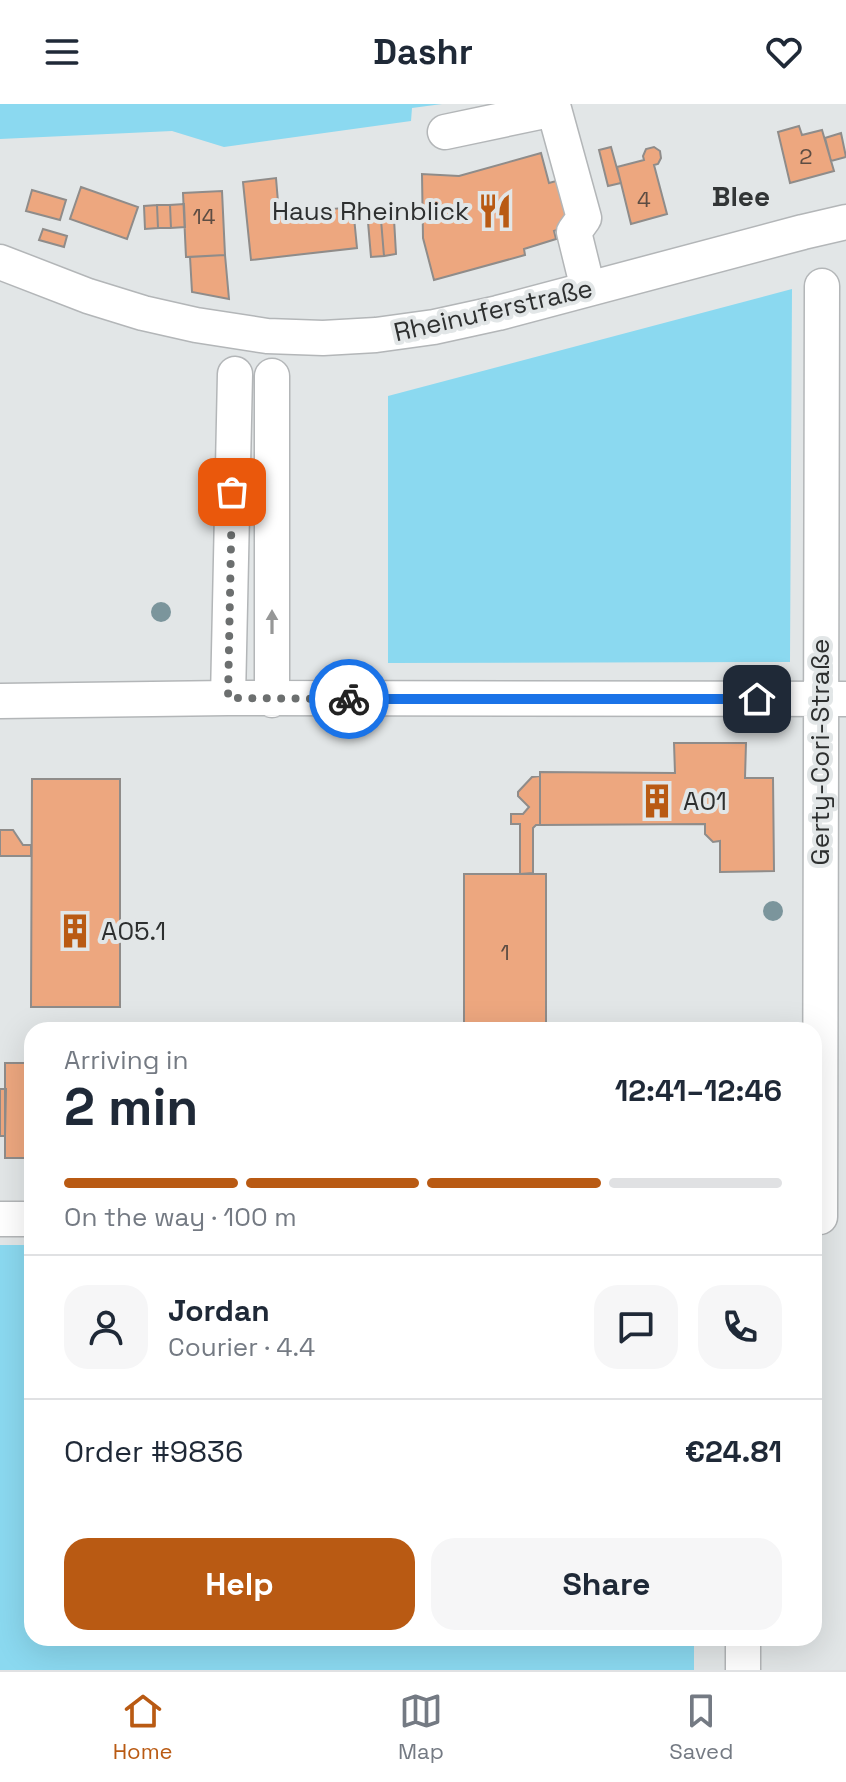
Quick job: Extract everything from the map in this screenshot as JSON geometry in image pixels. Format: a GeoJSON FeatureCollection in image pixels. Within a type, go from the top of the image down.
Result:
{"type":"FeatureCollection","features":[{"type":"Feature","properties":{"kind":"street"},"geometry":{"type":"LineString","coordinates":[[445,132],[553,106],[584,218],[574,232],[588,289]]}},
{"type":"Feature","properties":{"kind":"street","name":"Rheinuferstraße"},"geometry":{"type":"LineString","coordinates":[[0,262],[88,296],[143,313],[267,336],[323,338],[434,327],[846,222]]}},
{"type":"Feature","properties":{"kind":"street","name":"Gerty-Cori-Straße"},"geometry":{"type":"LineString","coordinates":[[822,286],[833,699],[827,1217]]}},
{"type":"Feature","properties":{"kind":"street"},"geometry":{"type":"LineString","coordinates":[[228,698],[235,374]]}},
{"type":"Feature","properties":{"kind":"street"},"geometry":{"type":"LineString","coordinates":[[272,376],[272,700]]}},
{"type":"Feature","properties":{"kind":"street"},"geometry":{"type":"LineString","coordinates":[[0,701],[228,698],[833,699]]}},
{"type":"Feature","properties":{"kind":"street"},"geometry":{"type":"LineString","coordinates":[[0,1219],[24,1219]]}},
{"type":"Feature","properties":{"kind":"street"},"geometry":{"type":"LineString","coordinates":[[743,1646],[743,1670]]}},
{"type":"Feature","properties":{"kind":"shaded area"},"geometry":{"type":"Polygon","coordinates":[[[0,104],[442,104],[412,108],[411,121],[224,147],[172,131],[0,139],[0,104]]]}},
{"type":"Feature","properties":{"kind":"shaded area"},"geometry":{"type":"Polygon","coordinates":[[[792,289],[790,662],[388,663],[388,396],[792,289]]]}},
{"type":"Feature","properties":{"kind":"shaded area"},"geometry":{"type":"Polygon","coordinates":[[[0,1245],[24,1245],[24,1646],[694,1646],[694,1670],[0,1670],[0,1245]]]}},
{"type":"Feature","properties":{"kind":"building"},"geometry":{"type":"Polygon","coordinates":[[[799,126],[802,135],[822,130],[834,171],[790,183],[778,132],[799,126]]]}},
{"type":"Feature","properties":{"kind":"building"},"geometry":{"type":"Polygon","coordinates":[[[841,133],[846,157],[831,161],[825,138],[841,133]]]}},
{"type":"Feature","properties":{"kind":"building"},"geometry":{"type":"Polygon","coordinates":[[[611,147],[621,183],[608,186],[599,150],[611,147]]]}},
{"type":"Feature","properties":{"kind":"building"},"geometry":{"type":"Polygon","coordinates":[[[654,147],[660,151],[661,158],[654,165],[667,214],[631,224],[617,167],[644,160],[646,149],[654,147]]]}},
{"type":"Feature","properties":{"kind":"building","name":"Haus Rheinblick"},"geometry":{"type":"Polygon","coordinates":[[[541,153],[549,183],[556,181],[560,184],[571,225],[554,231],[556,239],[524,249],[525,255],[434,280],[423,238],[422,174],[459,176],[541,153]]]}},
{"type":"Feature","properties":{"kind":"building"},"geometry":{"type":"Polygon","coordinates":[[[276,178],[279,214],[353,207],[357,248],[251,260],[243,182],[276,178]]]}},
{"type":"Feature","properties":{"kind":"building"},"geometry":{"type":"Polygon","coordinates":[[[81,187],[138,207],[127,239],[70,219],[81,187]]]}},
{"type":"Feature","properties":{"kind":"building"},"geometry":{"type":"Polygon","coordinates":[[[32,190],[66,200],[60,220],[26,211],[32,190]]]}},
{"type":"Feature","properties":{"kind":"building"},"geometry":{"type":"Polygon","coordinates":[[[222,191],[225,255],[186,257],[183,193],[222,191]]]}},
{"type":"Feature","properties":{"kind":"building"},"geometry":{"type":"Polygon","coordinates":[[[184,204],[185,227],[171,228],[170,205],[184,204]]]}},
{"type":"Feature","properties":{"kind":"building"},"geometry":{"type":"Polygon","coordinates":[[[157,205],[158,228],[145,229],[144,206],[157,205]]]}},
{"type":"Feature","properties":{"kind":"building"},"geometry":{"type":"Polygon","coordinates":[[[157,205],[170,205],[171,228],[158,228],[157,205]]]}},
{"type":"Feature","properties":{"kind":"building"},"geometry":{"type":"Polygon","coordinates":[[[394,219],[396,254],[384,256],[381,220],[394,219]]]}},
{"type":"Feature","properties":{"kind":"building"},"geometry":{"type":"Polygon","coordinates":[[[381,220],[384,256],[371,257],[368,222],[381,220]]]}},
{"type":"Feature","properties":{"kind":"building"},"geometry":{"type":"Polygon","coordinates":[[[43,229],[67,236],[64,247],[39,240],[43,229]]]}},
{"type":"Feature","properties":{"kind":"building"},"geometry":{"type":"Polygon","coordinates":[[[225,255],[229,299],[192,292],[190,257],[225,255]]]}},
{"type":"Feature","properties":{"kind":"building","name":"A01"},"geometry":{"type":"Polygon","coordinates":[[[674,743],[746,743],[745,778],[773,778],[774,871],[720,872],[720,841],[713,842],[705,834],[705,824],[540,825],[540,772],[675,773],[674,743]]]}},
{"type":"Feature","properties":{"kind":"building"},"geometry":{"type":"Polygon","coordinates":[[[540,776],[540,825],[533,828],[533,873],[520,874],[520,824],[511,824],[511,814],[523,814],[529,807],[518,792],[532,777],[540,776]]]}},
{"type":"Feature","properties":{"kind":"building","name":"A05.1"},"geometry":{"type":"Polygon","coordinates":[[[32,779],[120,779],[120,1007],[31,1007],[32,779]]]}},
{"type":"Feature","properties":{"kind":"building"},"geometry":{"type":"Polygon","coordinates":[[[0,830],[13,830],[23,845],[31,845],[31,856],[0,856],[0,830]]]}},
{"type":"Feature","properties":{"kind":"building"},"geometry":{"type":"Polygon","coordinates":[[[464,874],[546,874],[546,1022],[464,1022],[464,874]]]}},
{"type":"Feature","properties":{"kind":"building"},"geometry":{"type":"Polygon","coordinates":[[[5,1063],[24,1063],[24,1158],[5,1158],[5,1063]]]}},
{"type":"Feature","properties":{"kind":"building"},"geometry":{"type":"Polygon","coordinates":[[[0,1089],[6,1089],[5,1136],[0,1136],[0,1089]]]}},
{"type":"Feature","properties":{"kind":"way so far"},"geometry":{"type":"LineString","coordinates":[[232,492],[228,698],[349,699]]}},
{"type":"Feature","properties":{"kind":"place","name":"Haus Rheinblick"},"geometry":{"type":"Point","coordinates":[495,211]}},
{"type":"Feature","properties":{"kind":"place","name":"A01"},"geometry":{"type":"Point","coordinates":[657,801]}},
{"type":"Feature","properties":{"kind":"place","name":"A05.1"},"geometry":{"type":"Point","coordinates":[75,931]}},
{"type":"Feature","properties":{"kind":"district","name":"Blee"},"geometry":{"type":"Point","coordinates":[741,196]}},
{"type":"Feature","properties":{"kind":"route"},"geometry":{"type":"LineString","coordinates":[[349,699],[757,699]]}}]}
